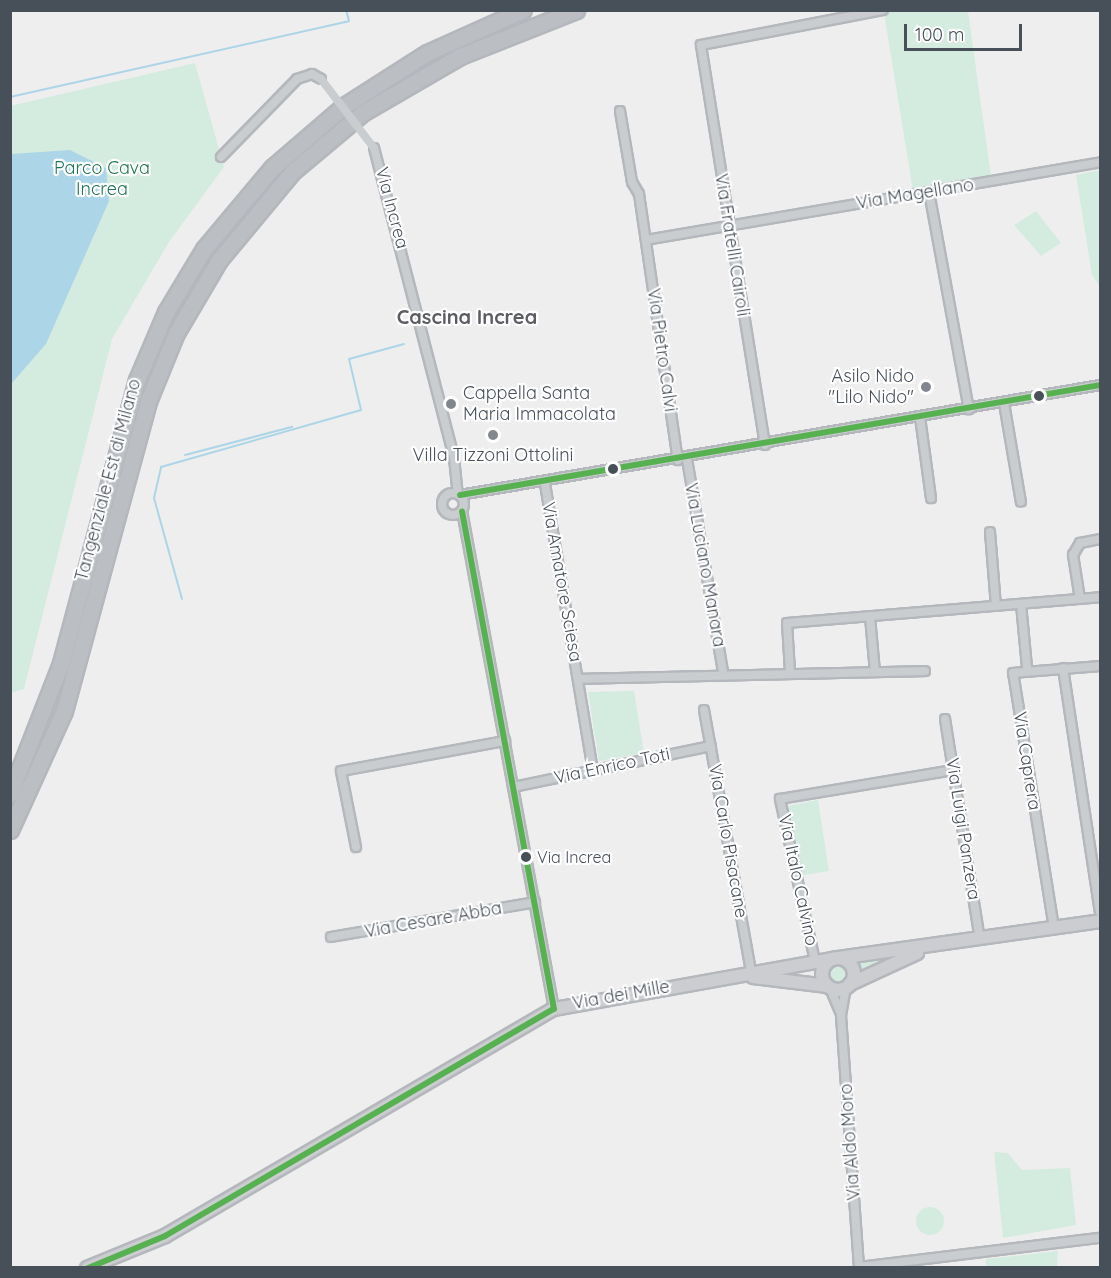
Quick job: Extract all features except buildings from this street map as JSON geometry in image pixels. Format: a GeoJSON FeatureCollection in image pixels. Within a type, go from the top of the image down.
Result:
{"type":"FeatureCollection","features":[{"type":"Feature","properties":{"kind":"highway","name":"Tangenziale Est di Milano"},"geometry":{"type":"LineString","coordinates":[[10,794],[61,663],[137,380],[166,312],[204,249],[272,168],[344,106],[419,58],[523,10]]}},
{"type":"Feature","properties":{"kind":"highway","name":"Tangenziale Est di Milano"},"geometry":{"type":"LineString","coordinates":[[10,830],[64,711],[149,399],[176,333],[219,260],[293,171],[362,113],[460,56],[576,10]]}},
{"type":"Feature","properties":{"kind":"main road","name":"Via dei Mille"},"geometry":{"type":"LineString","coordinates":[[87,1268],[165,1236],[554,1009],[815,961],[951,944],[1101,921]]}},
{"type":"Feature","properties":{"kind":"main road","name":"Via dei Mille"},"geometry":{"type":"LineString","coordinates":[[848,986],[902,958],[951,944]]}},
{"type":"Feature","properties":{"kind":"main road"},"geometry":{"type":"LineString","coordinates":[[835,958],[851,965],[848,986],[828,987],[822,971],[835,958]]}},
{"type":"Feature","properties":{"kind":"main road","name":"Via dei Mille"},"geometry":{"type":"LineString","coordinates":[[719,978],[828,987]]}},
{"type":"Feature","properties":{"kind":"street","name":"Via Fratelli Cairoli"},"geometry":{"type":"LineString","coordinates":[[765,445],[701,45],[883,10]]}},
{"type":"Feature","properties":{"kind":"street","name":"Via Increa"},"geometry":{"type":"LineString","coordinates":[[221,157],[297,79],[312,74],[321,79],[374,148],[454,458],[456,485],[463,508],[462,522],[554,1009]]}},
{"type":"Feature","properties":{"kind":"street","name":"Via Pietro Calvi"},"geometry":{"type":"LineString","coordinates":[[620,111],[646,240],[683,460]]}},
{"type":"Feature","properties":{"kind":"street","name":"Via Magellano"},"geometry":{"type":"LineString","coordinates":[[728,224],[1101,162]]}},
{"type":"Feature","properties":{"kind":"street"},"geometry":{"type":"LineString","coordinates":[[929,192],[969,409]]}},
{"type":"Feature","properties":{"kind":"street"},"geometry":{"type":"LineString","coordinates":[[646,240],[728,224]]}},
{"type":"Feature","properties":{"kind":"street"},"geometry":{"type":"LineString","coordinates":[[447,494],[472,497],[1101,385]]}},
{"type":"Feature","properties":{"kind":"street"},"geometry":{"type":"LineString","coordinates":[[1004,402],[1021,502]]}},
{"type":"Feature","properties":{"kind":"street"},"geometry":{"type":"LineString","coordinates":[[920,417],[931,498]]}},
{"type":"Feature","properties":{"kind":"street","name":"Via Luciano Manara"},"geometry":{"type":"LineString","coordinates":[[683,460],[723,672]]}},
{"type":"Feature","properties":{"kind":"street","name":"Via Amatore Sciesa"},"geometry":{"type":"LineString","coordinates":[[545,484],[594,770]]}},
{"type":"Feature","properties":{"kind":"street"},"geometry":{"type":"LineString","coordinates":[[456,485],[447,494],[442,506],[462,522]]}},
{"type":"Feature","properties":{"kind":"street"},"geometry":{"type":"LineString","coordinates":[[453,515],[472,497]]}},
{"type":"Feature","properties":{"kind":"street"},"geometry":{"type":"LineString","coordinates":[[990,532],[996,606]]}},
{"type":"Feature","properties":{"kind":"street"},"geometry":{"type":"LineString","coordinates":[[1080,599],[1073,555],[1080,543],[1101,539]]}},
{"type":"Feature","properties":{"kind":"street"},"geometry":{"type":"LineString","coordinates":[[790,672],[787,623],[1101,597]]}},
{"type":"Feature","properties":{"kind":"street"},"geometry":{"type":"LineString","coordinates":[[1021,604],[1027,668],[1101,666]]}},
{"type":"Feature","properties":{"kind":"street"},"geometry":{"type":"LineString","coordinates":[[870,617],[875,672]]}},
{"type":"Feature","properties":{"kind":"street","name":"Via Caprera"},"geometry":{"type":"LineString","coordinates":[[1027,668],[1013,675],[1054,928]]}},
{"type":"Feature","properties":{"kind":"street"},"geometry":{"type":"LineString","coordinates":[[1063,668],[1101,912]]}},
{"type":"Feature","properties":{"kind":"street","name":"Via Amatore Sciesa"},"geometry":{"type":"LineString","coordinates":[[578,679],[723,672],[925,671]]}},
{"type":"Feature","properties":{"kind":"street","name":"Via Carlo Pisacane"},"geometry":{"type":"LineString","coordinates":[[704,710],[751,972]]}},
{"type":"Feature","properties":{"kind":"street","name":"Via Luigi Panzera"},"geometry":{"type":"LineString","coordinates":[[945,719],[980,939]]}},
{"type":"Feature","properties":{"kind":"street"},"geometry":{"type":"LineString","coordinates":[[356,847],[341,771],[505,741]]}},
{"type":"Feature","properties":{"kind":"street","name":"Via Enrico Toti"},"geometry":{"type":"LineString","coordinates":[[513,787],[711,746]]}},
{"type":"Feature","properties":{"kind":"street","name":"Via Italo Calvino"},"geometry":{"type":"LineString","coordinates":[[815,961],[780,799],[953,770]]}},
{"type":"Feature","properties":{"kind":"street","name":"Via Cesare Abba"},"geometry":{"type":"LineString","coordinates":[[331,937],[535,902]]}},
{"type":"Feature","properties":{"kind":"street","name":"Via Aldo Moro"},"geometry":{"type":"LineString","coordinates":[[848,986],[841,1016],[859,1267]]}},
{"type":"Feature","properties":{"kind":"street","name":"Via Aldo Moro"},"geometry":{"type":"LineString","coordinates":[[828,987],[841,1016]]}},
{"type":"Feature","properties":{"kind":"street"},"geometry":{"type":"LineString","coordinates":[[859,1267],[1101,1238]]}},
{"type":"Feature","properties":{"kind":"green space"},"geometry":{"type":"Polygon","coordinates":[[[898,10],[968,11],[991,176],[913,191],[884,13],[898,10]]]}},
{"type":"Feature","properties":{"kind":"green space","name":"Parco Cava Increa"},"geometry":{"type":"Polygon","coordinates":[[[195,63],[224,167],[169,242],[112,339],[24,689],[11,693],[10,106],[195,63]]]}},
{"type":"Feature","properties":{"kind":"green space"},"geometry":{"type":"Polygon","coordinates":[[[1100,170],[1100,287],[1092,275],[1076,175],[1100,170]]]}},
{"type":"Feature","properties":{"kind":"green space"},"geometry":{"type":"Polygon","coordinates":[[[1036,211],[1061,243],[1041,256],[1014,225],[1036,211]]]}},
{"type":"Feature","properties":{"kind":"green space"},"geometry":{"type":"Polygon","coordinates":[[[634,691],[644,753],[599,761],[588,692],[634,691]]]}},
{"type":"Feature","properties":{"kind":"green space"},"geometry":{"type":"Polygon","coordinates":[[[818,800],[829,871],[799,876],[787,806],[818,800]]]}},
{"type":"Feature","properties":{"kind":"green space"},"geometry":{"type":"Polygon","coordinates":[[[902,954],[858,974],[854,963],[854,961],[902,954]]]}},
{"type":"Feature","properties":{"kind":"green space"},"geometry":{"type":"Polygon","coordinates":[[[838,964],[846,967],[849,975],[846,983],[838,986],[830,983],[827,975],[830,967],[838,964]]]}},
{"type":"Feature","properties":{"kind":"green space"},"geometry":{"type":"Polygon","coordinates":[[[994,1152],[1008,1153],[1022,1170],[1070,1168],[1076,1225],[1003,1238],[994,1152]]]}},
{"type":"Feature","properties":{"kind":"green space"},"geometry":{"type":"Polygon","coordinates":[[[930,1207],[940,1211],[944,1221],[940,1231],[930,1235],[920,1231],[916,1221],[920,1211],[930,1207]]]}},
{"type":"Feature","properties":{"kind":"green space"},"geometry":{"type":"Polygon","coordinates":[[[1058,1251],[1057,1267],[986,1267],[986,1259],[1058,1251]]]}},
{"type":"Feature","properties":{"kind":"water"},"geometry":{"type":"Polygon","coordinates":[[[70,150],[106,168],[109,201],[46,344],[11,384],[11,154],[70,150]]]}},
{"type":"Feature","properties":{"kind":"waterway"},"geometry":{"type":"LineString","coordinates":[[10,97],[349,21],[346,10]]}},
{"type":"Feature","properties":{"kind":"waterway"},"geometry":{"type":"LineString","coordinates":[[182,599],[154,498],[161,467],[361,410],[349,359],[404,344]]}},
{"type":"Feature","properties":{"kind":"waterway"},"geometry":{"type":"LineString","coordinates":[[185,455],[292,427]]}},
{"type":"Feature","properties":{"kind":"transit line"},"geometry":{"type":"LineString","coordinates":[[460,495],[1100,385]]}},
{"type":"Feature","properties":{"kind":"transit line"},"geometry":{"type":"LineString","coordinates":[[88,1268],[165,1236],[554,1009],[462,511]]}},
{"type":"Feature","properties":{"kind":"place","name":"Asilo Nido \"Lilo Nido\""},"geometry":{"type":"Point","coordinates":[926,387]}},
{"type":"Feature","properties":{"kind":"place","name":"Cappella Santa Maria Immacolata"},"geometry":{"type":"Point","coordinates":[451,404]}},
{"type":"Feature","properties":{"kind":"place","name":"Villa Tizzoni Ottolini"},"geometry":{"type":"Point","coordinates":[493,435]}},
{"type":"Feature","properties":{"kind":"place","name":"Via Increa"},"geometry":{"type":"Point","coordinates":[526,857]}},
{"type":"Feature","properties":{"kind":"district","name":"Cascina Increa"},"geometry":{"type":"Point","coordinates":[467,316]}}]}
